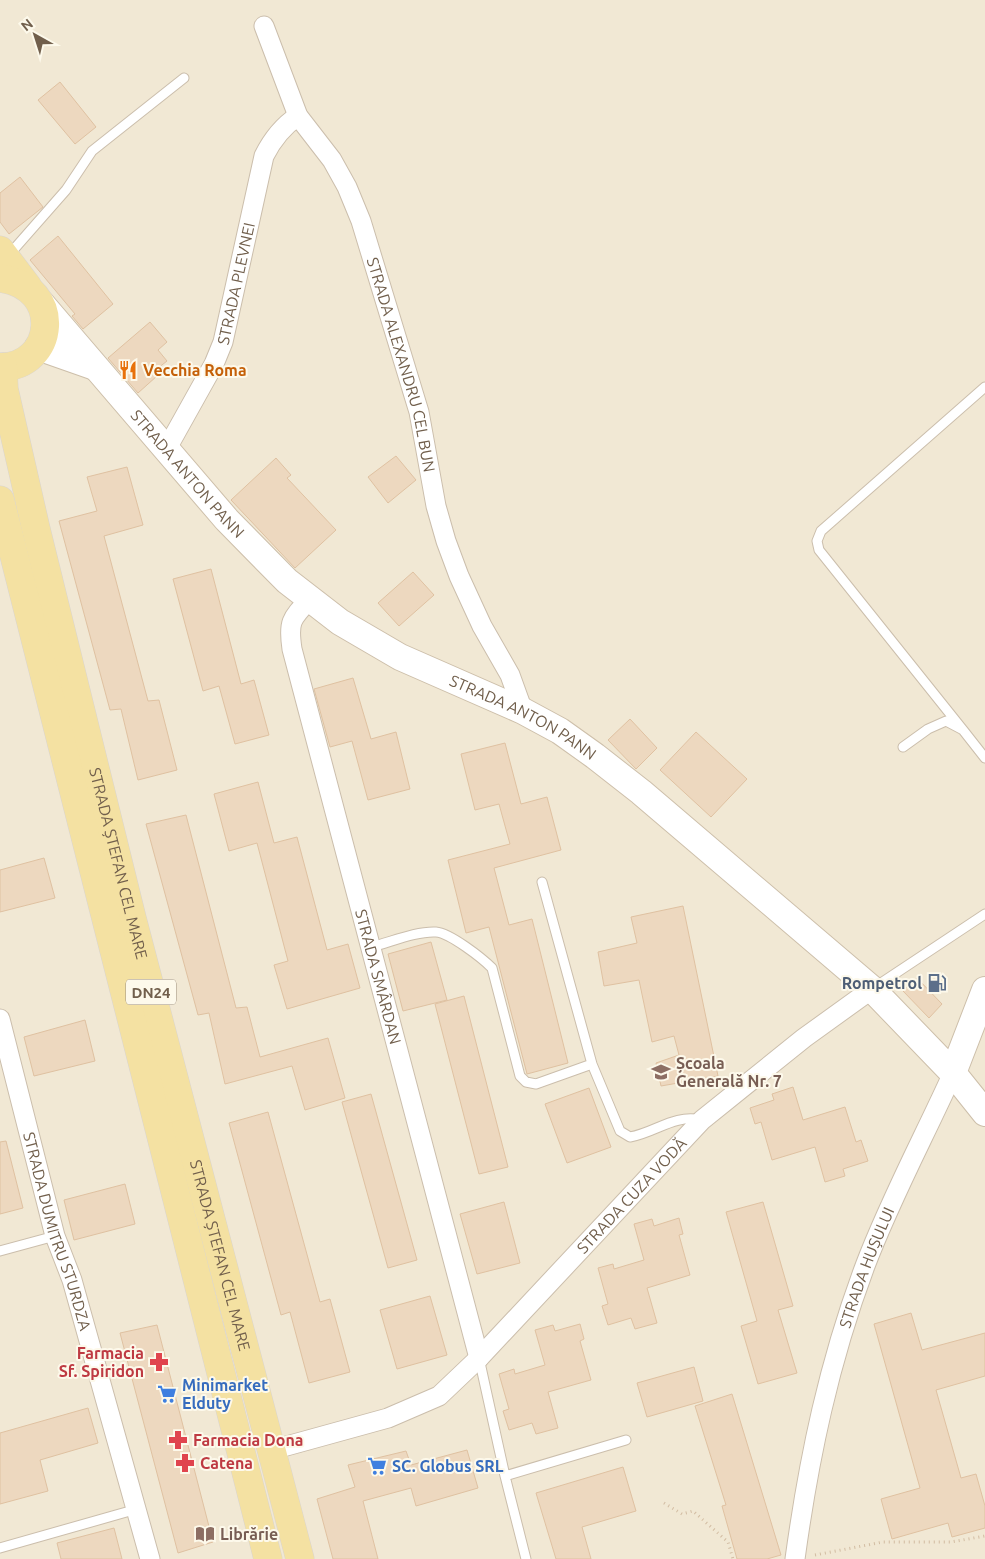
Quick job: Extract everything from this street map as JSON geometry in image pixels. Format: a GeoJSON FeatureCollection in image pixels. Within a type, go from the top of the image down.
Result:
{"type":"FeatureCollection","features":[{"type":"Feature","properties":{"kind":"main road"},"geometry":{"type":"LineString","coordinates":[[1,367],[22,361],[38,347],[44,333],[46,318],[35,295],[2,262]]}},
{"type":"Feature","properties":{"kind":"main road","name":"STRADA ANTON PANN"},"geometry":{"type":"LineString","coordinates":[[35,295],[166,450],[254,549],[309,600],[340,622],[400,657],[523,711],[560,731],[641,792],[872,989],[953,1073],[985,1113]]}},
{"type":"Feature","properties":{"kind":"main road","name":"STRADA ANTON PANN"},"geometry":{"type":"LineString","coordinates":[[38,347],[96,368]]}},
{"type":"Feature","properties":{"kind":"main road","name":"STRADA ȘTEFAN CEL MARE"},"geometry":{"type":"LineString","coordinates":[[1,367],[36,529],[135,928],[300,1559]]}},
{"type":"Feature","properties":{"kind":"main road","name":"STRADA ȘTEFAN CEL MARE"},"geometry":{"type":"LineString","coordinates":[[0,500],[4,537],[268,1559]]}},
{"type":"Feature","properties":{"kind":"main road","name":"STRADA HUȘULUI"},"geometry":{"type":"LineString","coordinates":[[953,1073],[985,990]]}},
{"type":"Feature","properties":{"kind":"street","name":"STRADA ALEXANDRU CEL BUN"},"geometry":{"type":"LineString","coordinates":[[264,26],[298,116],[332,160],[347,187],[357,213],[419,412],[436,506],[446,541],[458,576],[482,626],[510,675],[523,711]]}},
{"type":"Feature","properties":{"kind":"street","name":"STRADA PLEVNEI"},"geometry":{"type":"LineString","coordinates":[[166,450],[214,364],[223,342],[264,156],[270,143],[298,116]]}},
{"type":"Feature","properties":{"kind":"street"},"geometry":{"type":"LineString","coordinates":[[4,537],[36,529]]}},
{"type":"Feature","properties":{"kind":"street","name":"STRADA SMÂRDAN"},"geometry":{"type":"LineString","coordinates":[[309,600],[292,618],[289,630],[292,649],[479,1358]]}},
{"type":"Feature","properties":{"kind":"street","name":"STRADA CUZA VODĂ"},"geometry":{"type":"LineString","coordinates":[[272,1450],[388,1418],[413,1409],[439,1396],[479,1358],[702,1120],[804,1038],[872,989]]}},
{"type":"Feature","properties":{"kind":"street","name":"STRADA DUMITRU STURDZA"},"geometry":{"type":"LineString","coordinates":[[0,1019],[55,1236],[72,1280],[150,1559]]}},
{"type":"Feature","properties":{"kind":"street","name":"STRADA HUȘULUI"},"geometry":{"type":"LineString","coordinates":[[795,1559],[805,1482],[821,1404],[865,1266],[953,1073]]}},
{"type":"Feature","properties":{"kind":"lane"},"geometry":{"type":"LineString","coordinates":[[2,262],[66,190],[92,151],[184,78]]}},
{"type":"Feature","properties":{"kind":"lane"},"geometry":{"type":"LineString","coordinates":[[985,387],[821,531],[816,541],[819,550],[985,758]]}},
{"type":"Feature","properties":{"kind":"lane"},"geometry":{"type":"LineString","coordinates":[[904,747],[928,729],[946,721],[963,730]]}},
{"type":"Feature","properties":{"kind":"lane"},"geometry":{"type":"LineString","coordinates":[[542,882],[592,1064],[620,1131],[630,1136],[641,1135],[668,1122],[688,1117],[702,1120]]}},
{"type":"Feature","properties":{"kind":"lane","name":"STRADA CUZA VODĂ"},"geometry":{"type":"LineString","coordinates":[[872,989],[985,914]]}},
{"type":"Feature","properties":{"kind":"lane"},"geometry":{"type":"LineString","coordinates":[[371,947],[438,932],[484,960],[492,968],[520,1076],[526,1082],[536,1084],[592,1064]]}},
{"type":"Feature","properties":{"kind":"lane"},"geometry":{"type":"LineString","coordinates":[[0,1251],[55,1236]]}},
{"type":"Feature","properties":{"kind":"lane"},"geometry":{"type":"LineString","coordinates":[[479,1358],[505,1476],[526,1559]]}},
{"type":"Feature","properties":{"kind":"lane"},"geometry":{"type":"LineString","coordinates":[[505,1476],[626,1440]]}},
{"type":"Feature","properties":{"kind":"lane"},"geometry":{"type":"LineString","coordinates":[[0,1548],[137,1510]]}},
{"type":"Feature","properties":{"kind":"path"},"geometry":{"type":"LineString","coordinates":[[664,1503],[682,1514],[693,1511],[728,1542],[733,1559]]}},
{"type":"Feature","properties":{"kind":"path"},"geometry":{"type":"LineString","coordinates":[[795,1559],[884,1542],[951,1542],[985,1536]]}},
{"type":"Feature","properties":{"kind":"shaded area"},"geometry":{"type":"Polygon","coordinates":[[[0,0],[985,0],[985,1559],[0,1559],[0,0]]]}},
{"type":"Feature","properties":{"kind":"building"},"geometry":{"type":"Polygon","coordinates":[[[60,82],[96,127],[75,144],[38,100],[60,82]]]}},
{"type":"Feature","properties":{"kind":"building"},"geometry":{"type":"Polygon","coordinates":[[[20,177],[43,207],[9,234],[0,222],[0,193],[20,177]]]}},
{"type":"Feature","properties":{"kind":"building"},"geometry":{"type":"Polygon","coordinates":[[[58,236],[113,304],[83,329],[72,316],[75,314],[30,260],[58,236]]]}},
{"type":"Feature","properties":{"kind":"building"},"geometry":{"type":"Polygon","coordinates":[[[150,322],[167,342],[158,350],[167,361],[153,372],[157,376],[138,393],[108,358],[150,322]]]}},
{"type":"Feature","properties":{"kind":"building"},"geometry":{"type":"Polygon","coordinates":[[[396,456],[416,480],[388,503],[368,477],[396,456]]]}},
{"type":"Feature","properties":{"kind":"building"},"geometry":{"type":"Polygon","coordinates":[[[276,458],[291,475],[287,478],[336,530],[295,568],[231,500],[276,458]]]}},
{"type":"Feature","properties":{"kind":"building"},"geometry":{"type":"Polygon","coordinates":[[[127,467],[143,525],[104,536],[148,701],[159,700],[177,770],[138,780],[121,709],[110,710],[59,521],[97,511],[87,477],[127,467]]]}},
{"type":"Feature","properties":{"kind":"building"},"geometry":{"type":"Polygon","coordinates":[[[211,569],[241,684],[254,680],[269,735],[235,744],[219,686],[203,691],[173,579],[211,569]]]}},
{"type":"Feature","properties":{"kind":"building"},"geometry":{"type":"Polygon","coordinates":[[[413,572],[434,595],[399,626],[378,603],[413,572]]]}},
{"type":"Feature","properties":{"kind":"building"},"geometry":{"type":"Polygon","coordinates":[[[353,678],[371,739],[396,732],[410,789],[368,800],[352,741],[330,747],[314,689],[353,678]]]}},
{"type":"Feature","properties":{"kind":"building"},"geometry":{"type":"Polygon","coordinates":[[[630,719],[657,748],[636,769],[608,740],[630,719]]]}},
{"type":"Feature","properties":{"kind":"building"},"geometry":{"type":"Polygon","coordinates":[[[696,732],[747,779],[711,817],[660,770],[696,732]]]}},
{"type":"Feature","properties":{"kind":"building"},"geometry":{"type":"Polygon","coordinates":[[[505,743],[521,804],[547,797],[561,850],[494,868],[509,925],[532,919],[568,1063],[527,1074],[489,927],[466,933],[448,860],[510,844],[499,804],[475,810],[461,754],[505,743]]]}},
{"type":"Feature","properties":{"kind":"building"},"geometry":{"type":"Polygon","coordinates":[[[258,782],[274,843],[297,837],[327,950],[348,944],[360,988],[287,1009],[274,965],[288,961],[257,843],[229,851],[214,794],[258,782]]]}},
{"type":"Feature","properties":{"kind":"building"},"geometry":{"type":"Polygon","coordinates":[[[186,815],[236,1008],[247,1007],[260,1057],[328,1038],[345,1098],[305,1110],[292,1066],[225,1084],[209,1013],[198,1015],[146,824],[186,815]]]}},
{"type":"Feature","properties":{"kind":"building"},"geometry":{"type":"Polygon","coordinates":[[[44,858],[55,898],[0,912],[0,870],[44,858]]]}},
{"type":"Feature","properties":{"kind":"building"},"geometry":{"type":"Polygon","coordinates":[[[683,906],[718,1076],[661,1086],[656,1063],[679,1055],[674,1036],[652,1042],[639,980],[604,986],[598,952],[637,943],[631,917],[683,906]]]}},
{"type":"Feature","properties":{"kind":"building"},"geometry":{"type":"Polygon","coordinates":[[[431,942],[447,1000],[403,1011],[388,954],[431,942]]]}},
{"type":"Feature","properties":{"kind":"building"},"geometry":{"type":"Polygon","coordinates":[[[917,978],[942,1004],[929,1018],[903,991],[917,978]]]}},
{"type":"Feature","properties":{"kind":"building"},"geometry":{"type":"Polygon","coordinates":[[[464,996],[508,1167],[479,1174],[435,1004],[464,996]]]}},
{"type":"Feature","properties":{"kind":"building"},"geometry":{"type":"Polygon","coordinates":[[[85,1020],[95,1061],[34,1076],[24,1037],[85,1020]]]}},
{"type":"Feature","properties":{"kind":"building"},"geometry":{"type":"Polygon","coordinates":[[[793,1087],[803,1120],[845,1107],[856,1142],[861,1140],[868,1161],[843,1169],[845,1176],[825,1182],[815,1147],[772,1160],[761,1122],[755,1124],[750,1108],[774,1100],[772,1094],[793,1087]]]}},
{"type":"Feature","properties":{"kind":"building"},"geometry":{"type":"Polygon","coordinates":[[[589,1088],[611,1147],[567,1163],[545,1104],[589,1088]]]}},
{"type":"Feature","properties":{"kind":"building"},"geometry":{"type":"Polygon","coordinates":[[[371,1094],[417,1260],[388,1268],[342,1102],[371,1094]]]}},
{"type":"Feature","properties":{"kind":"building"},"geometry":{"type":"Polygon","coordinates":[[[268,1112],[320,1302],[330,1299],[350,1372],[309,1383],[290,1312],[281,1315],[229,1123],[268,1112]]]}},
{"type":"Feature","properties":{"kind":"building"},"geometry":{"type":"Polygon","coordinates":[[[6,1141],[23,1208],[0,1214],[0,1142],[6,1141]]]}},
{"type":"Feature","properties":{"kind":"building"},"geometry":{"type":"Polygon","coordinates":[[[125,1184],[135,1224],[74,1240],[64,1200],[125,1184]]]}},
{"type":"Feature","properties":{"kind":"building"},"geometry":{"type":"Polygon","coordinates":[[[504,1202],[520,1263],[477,1274],[460,1214],[504,1202]]]}},
{"type":"Feature","properties":{"kind":"building"},"geometry":{"type":"Polygon","coordinates":[[[763,1202],[793,1306],[778,1310],[797,1373],[758,1384],[741,1326],[757,1321],[726,1212],[763,1202]]]}},
{"type":"Feature","properties":{"kind":"building"},"geometry":{"type":"Polygon","coordinates":[[[679,1218],[683,1234],[679,1235],[690,1275],[647,1288],[657,1323],[635,1329],[631,1318],[608,1325],[602,1306],[608,1304],[598,1268],[613,1264],[614,1269],[644,1260],[634,1224],[652,1219],[654,1226],[679,1218]]]}},
{"type":"Feature","properties":{"kind":"building"},"geometry":{"type":"Polygon","coordinates":[[[430,1296],[447,1355],[397,1369],[380,1310],[430,1296]]]}},
{"type":"Feature","properties":{"kind":"building"},"geometry":{"type":"Polygon","coordinates":[[[911,1313],[922,1350],[985,1333],[985,1376],[936,1390],[961,1478],[976,1474],[985,1506],[985,1528],[952,1537],[948,1523],[892,1539],[881,1499],[920,1488],[874,1324],[911,1313]]]}},
{"type":"Feature","properties":{"kind":"building"},"geometry":{"type":"Polygon","coordinates":[[[580,1324],[584,1339],[580,1341],[591,1380],[548,1392],[558,1428],[536,1434],[532,1423],[509,1430],[503,1411],[509,1409],[499,1374],[514,1369],[515,1374],[545,1365],[535,1330],[553,1325],[555,1331],[580,1324]]]}},
{"type":"Feature","properties":{"kind":"building"},"geometry":{"type":"Polygon","coordinates":[[[157,1325],[213,1542],[178,1553],[120,1333],[157,1325]]]}},
{"type":"Feature","properties":{"kind":"building"},"geometry":{"type":"Polygon","coordinates":[[[694,1367],[703,1401],[647,1417],[637,1383],[694,1367]]]}},
{"type":"Feature","properties":{"kind":"building"},"geometry":{"type":"Polygon","coordinates":[[[732,1394],[781,1555],[767,1559],[737,1559],[722,1506],[726,1505],[695,1406],[732,1394]]]}},
{"type":"Feature","properties":{"kind":"building"},"geometry":{"type":"Polygon","coordinates":[[[88,1408],[98,1443],[40,1460],[48,1491],[0,1504],[0,1433],[88,1408]]]}},
{"type":"Feature","properties":{"kind":"building"},"geometry":{"type":"Polygon","coordinates":[[[467,1450],[478,1488],[416,1506],[411,1488],[363,1501],[378,1559],[333,1559],[317,1499],[355,1487],[348,1465],[406,1451],[411,1465],[467,1450]]]}},
{"type":"Feature","properties":{"kind":"building"},"geometry":{"type":"Polygon","coordinates":[[[623,1467],[636,1511],[582,1527],[591,1559],[556,1559],[536,1493],[623,1467]]]}},
{"type":"Feature","properties":{"kind":"building"},"geometry":{"type":"Polygon","coordinates":[[[114,1528],[122,1559],[61,1559],[57,1543],[114,1528]]]}},
{"type":"Feature","properties":{"kind":"place","name":"Vecchia Roma"},"geometry":{"type":"Point","coordinates":[128,370]}},
{"type":"Feature","properties":{"kind":"place","name":"Rompetrol"},"geometry":{"type":"Point","coordinates":[937,983]}},
{"type":"Feature","properties":{"kind":"place","name":"Școala Generală Nr. 7"},"geometry":{"type":"Point","coordinates":[661,1072]}},
{"type":"Feature","properties":{"kind":"place","name":"Farmacia Sf. Spiridon"},"geometry":{"type":"Point","coordinates":[159,1362]}},
{"type":"Feature","properties":{"kind":"place","name":"Minimarket Elduty"},"geometry":{"type":"Point","coordinates":[167,1394]}},
{"type":"Feature","properties":{"kind":"place","name":"Farmacia Dona"},"geometry":{"type":"Point","coordinates":[178,1440]}},
{"type":"Feature","properties":{"kind":"place","name":"Catena"},"geometry":{"type":"Point","coordinates":[185,1463]}},
{"type":"Feature","properties":{"kind":"place","name":"SC. Globus SRL"},"geometry":{"type":"Point","coordinates":[377,1466]}},
{"type":"Feature","properties":{"kind":"place","name":"Librărie"},"geometry":{"type":"Point","coordinates":[205,1534]}}]}
